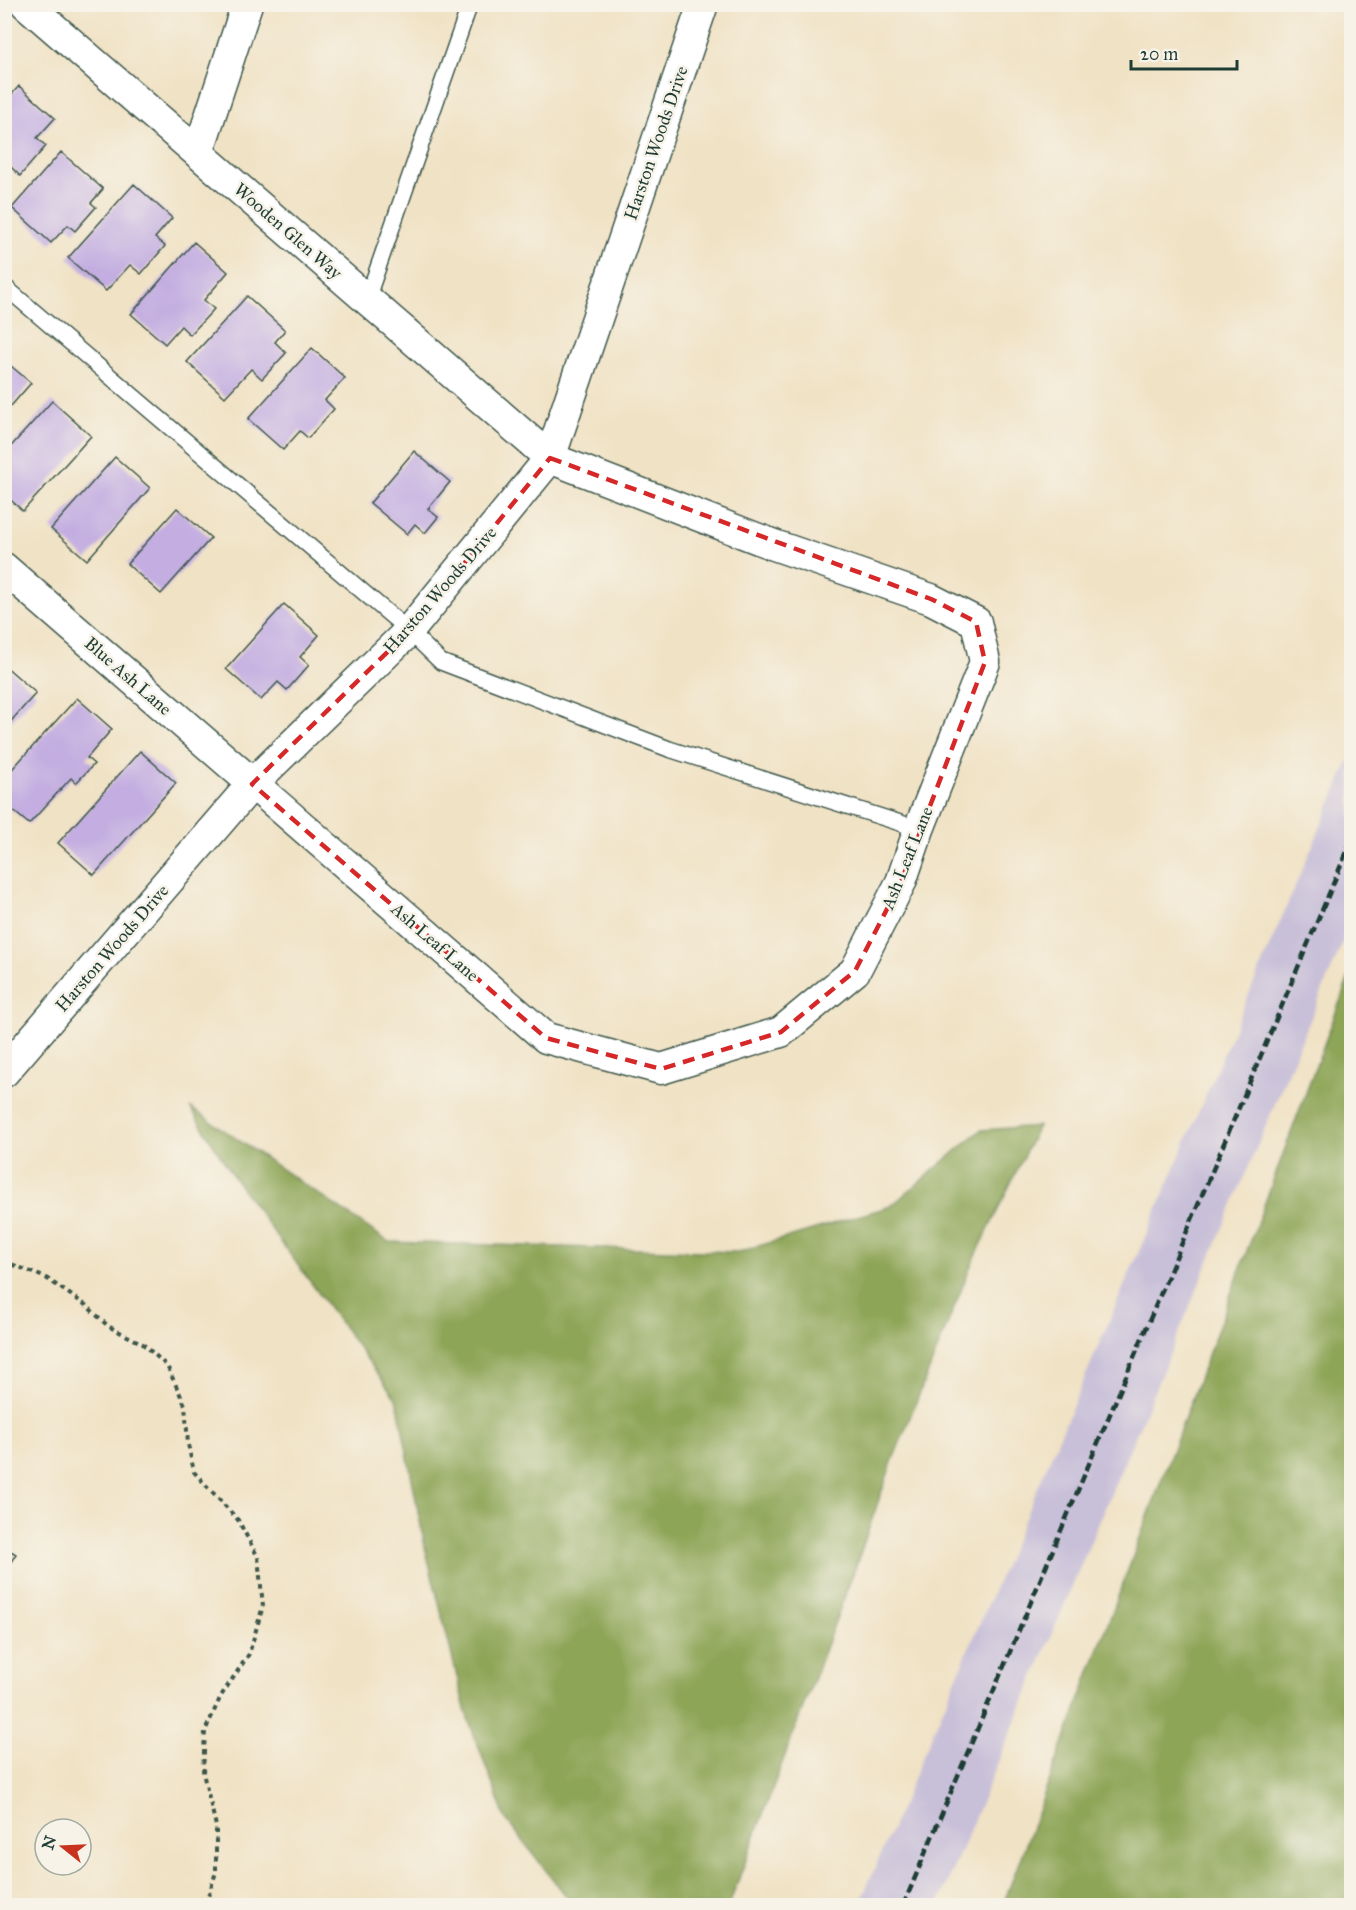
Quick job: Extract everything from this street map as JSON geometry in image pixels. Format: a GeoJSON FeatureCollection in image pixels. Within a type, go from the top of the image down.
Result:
{"type":"FeatureCollection","features":[{"type":"Feature","properties":{"kind":"street","name":"Wooden Glen Way"},"geometry":{"type":"LineString","coordinates":[[26,4],[550,458]]}},
{"type":"Feature","properties":{"kind":"street"},"geometry":{"type":"LineString","coordinates":[[198,153],[247,4]]}},
{"type":"Feature","properties":{"kind":"street","name":"Harston Woods Drive"},"geometry":{"type":"LineString","coordinates":[[4,1072],[252,784],[409,631],[550,458],[703,4]]}},
{"type":"Feature","properties":{"kind":"street","name":"Ash Leaf Lane"},"geometry":{"type":"LineString","coordinates":[[252,784],[546,1038],[661,1069],[781,1032],[855,971],[901,882],[919,829],[985,662],[976,622],[931,599],[774,545],[550,458]]}},
{"type":"Feature","properties":{"kind":"street","name":"Blue Ash Lane"},"geometry":{"type":"LineString","coordinates":[[4,568],[252,784]]}},
{"type":"Feature","properties":{"kind":"lane"},"geometry":{"type":"LineString","coordinates":[[367,299],[470,4]]}},
{"type":"Feature","properties":{"kind":"lane"},"geometry":{"type":"LineString","coordinates":[[4,286],[409,631],[441,662],[669,748],[919,829]]}},
{"type":"Feature","properties":{"kind":"path"},"geometry":{"type":"LineString","coordinates":[[4,1261],[46,1278],[87,1306],[108,1326],[143,1344],[167,1366],[185,1405],[188,1444],[195,1472],[238,1520],[258,1557],[263,1606],[249,1654],[221,1696],[205,1731],[203,1773],[216,1826],[216,1872],[205,1905]]}},
{"type":"Feature","properties":{"kind":"highlighted area"},"geometry":{"type":"Polygon","coordinates":[[[550,458],[931,599],[976,622],[985,662],[901,882],[855,971],[781,1032],[661,1069],[546,1038],[252,784],[409,631],[550,458]]]}},
{"type":"Feature","properties":{"kind":"shaded area"},"geometry":{"type":"Polygon","coordinates":[[[1351,756],[1351,923],[938,1905],[859,1905],[1351,756]]]}},
{"type":"Feature","properties":{"kind":"green space"},"geometry":{"type":"Polygon","coordinates":[[[1351,972],[1351,1905],[1003,1905],[1351,972]]]}},
{"type":"Feature","properties":{"kind":"green space"},"geometry":{"type":"Polygon","coordinates":[[[190,1107],[389,1242],[739,1252],[891,1206],[981,1130],[1038,1126],[970,1268],[892,1462],[854,1571],[729,1905],[573,1905],[505,1818],[466,1713],[425,1547],[397,1400],[237,1182],[190,1107]]]}},
{"type":"Feature","properties":{"kind":"building"},"geometry":{"type":"Polygon","coordinates":[[[19,86],[55,118],[37,138],[46,146],[20,176],[10,166],[4,172],[4,103],[19,86]]]}},
{"type":"Feature","properties":{"kind":"building"},"geometry":{"type":"Polygon","coordinates":[[[61,152],[103,189],[91,203],[96,207],[75,231],[68,225],[51,243],[12,208],[61,152]]]}},
{"type":"Feature","properties":{"kind":"building"},"geometry":{"type":"Polygon","coordinates":[[[134,184],[172,218],[155,238],[165,246],[141,274],[130,265],[106,291],[68,258],[134,184]]]}},
{"type":"Feature","properties":{"kind":"building"},"geometry":{"type":"Polygon","coordinates":[[[194,242],[228,272],[204,300],[214,309],[190,335],[181,326],[165,344],[131,314],[194,242]]]}},
{"type":"Feature","properties":{"kind":"building"},"geometry":{"type":"Polygon","coordinates":[[[247,296],[285,330],[275,342],[286,353],[262,379],[251,369],[225,397],[187,362],[247,296]]]}},
{"type":"Feature","properties":{"kind":"building"},"geometry":{"type":"Polygon","coordinates":[[[312,348],[345,378],[325,400],[334,409],[308,438],[300,431],[283,450],[248,419],[312,348]]]}},
{"type":"Feature","properties":{"kind":"building"},"geometry":{"type":"Polygon","coordinates":[[[4,360],[31,383],[4,414],[4,360]]]}},
{"type":"Feature","properties":{"kind":"building"},"geometry":{"type":"Polygon","coordinates":[[[52,401],[91,436],[23,511],[4,494],[4,454],[52,401]]]}},
{"type":"Feature","properties":{"kind":"building"},"geometry":{"type":"Polygon","coordinates":[[[414,451],[450,482],[428,509],[438,517],[425,533],[415,524],[407,534],[370,503],[414,451]]]}},
{"type":"Feature","properties":{"kind":"building"},"geometry":{"type":"Polygon","coordinates":[[[115,457],[150,488],[87,560],[51,529],[115,457]]]}},
{"type":"Feature","properties":{"kind":"building"},"geometry":{"type":"Polygon","coordinates":[[[177,508],[211,538],[161,594],[127,564],[177,508]]]}},
{"type":"Feature","properties":{"kind":"building"},"geometry":{"type":"Polygon","coordinates":[[[284,604],[319,635],[300,657],[309,665],[287,690],[278,682],[261,700],[226,669],[284,604]]]}},
{"type":"Feature","properties":{"kind":"building"},"geometry":{"type":"Polygon","coordinates":[[[4,665],[36,693],[4,729],[4,665]]]}},
{"type":"Feature","properties":{"kind":"building"},"geometry":{"type":"Polygon","coordinates":[[[77,698],[112,729],[87,758],[94,764],[76,783],[71,778],[29,824],[4,803],[4,778],[77,698]]]}},
{"type":"Feature","properties":{"kind":"building"},"geometry":{"type":"Polygon","coordinates":[[[140,751],[176,783],[94,875],[58,843],[140,751]]]}},
{"type":"Feature","properties":{"kind":"building"},"geometry":{"type":"Polygon","coordinates":[[[4,1547],[16,1554],[4,1573],[4,1547]]]}},
{"type":"Feature","properties":{"kind":"railway"},"geometry":{"type":"LineString","coordinates":[[903,1906],[1352,839]]}}]}
